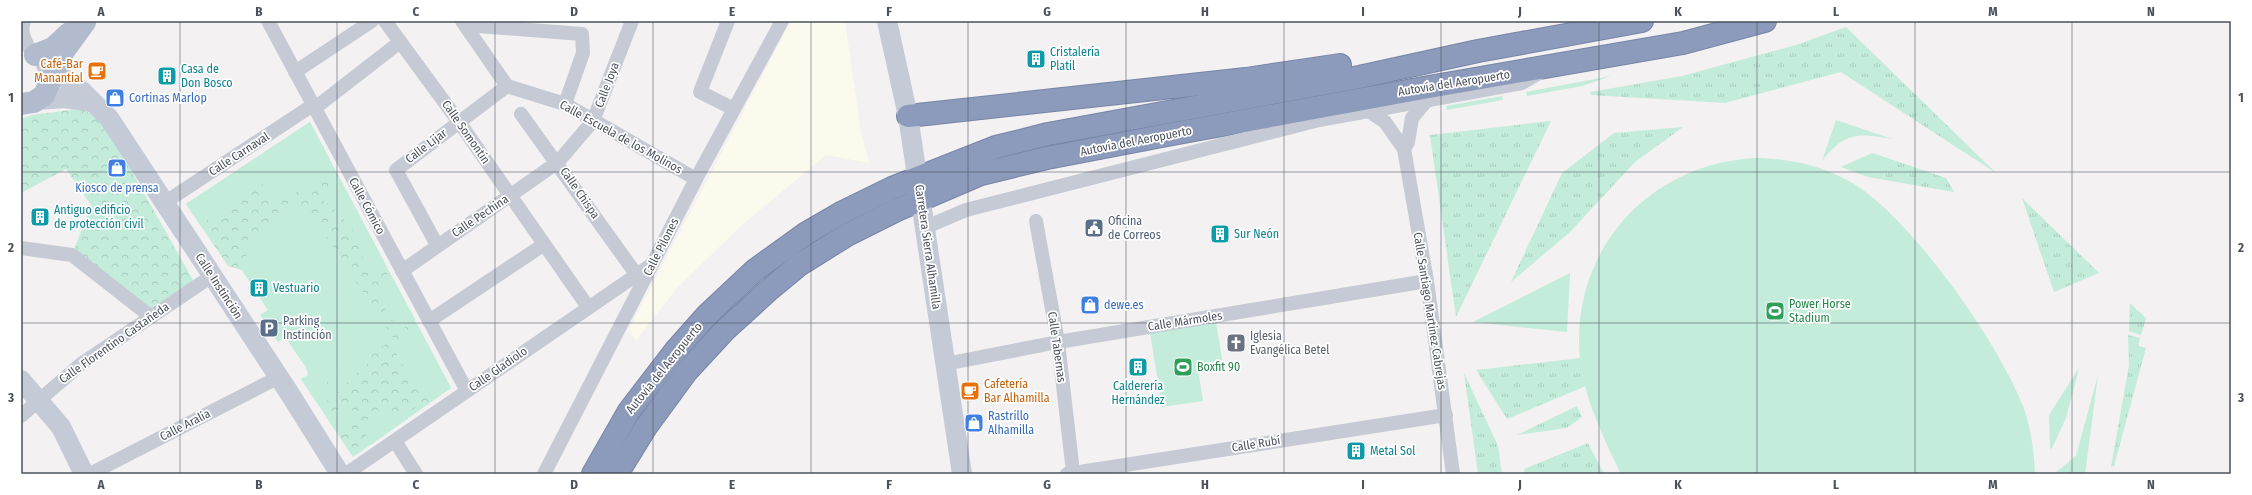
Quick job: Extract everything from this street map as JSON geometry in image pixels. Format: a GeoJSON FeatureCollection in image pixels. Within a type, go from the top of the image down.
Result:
{"type":"FeatureCollection","features":[{"type":"Feature","properties":{"kind":"highway","name":"Autovía del Aeropuerto"},"geometry":{"type":"LineString","coordinates":[[593,474],[629,411],[670,357],[707,315],[755,270],[805,234],[843,212],[918,177],[996,147],[1048,134],[1359,77],[1478,51],[1642,21]]}},
{"type":"Feature","properties":{"kind":"highway","name":"Autovía del Aeropuerto"},"geometry":{"type":"LineString","coordinates":[[617,474],[646,427],[687,371],[724,331],[757,299],[800,265],[847,235],[981,174],[1046,158],[1360,106],[1435,92],[1548,68],[1683,43],[1765,21]]}},
{"type":"Feature","properties":{"kind":"highway"},"geometry":{"type":"LineString","coordinates":[[908,116],[1246,79],[1435,52],[1478,51]]}},
{"type":"Feature","properties":{"kind":"main road"},"geometry":{"type":"LineString","coordinates":[[36,56],[53,48],[74,28],[86,22]]}},
{"type":"Feature","properties":{"kind":"main road"},"geometry":{"type":"LineString","coordinates":[[36,56],[68,44],[86,22]]}},
{"type":"Feature","properties":{"kind":"main road"},"geometry":{"type":"LineString","coordinates":[[27,104],[46,92],[36,56]]}},
{"type":"Feature","properties":{"kind":"street"},"geometry":{"type":"LineString","coordinates":[[24,21],[22,25],[36,56]]}},
{"type":"Feature","properties":{"kind":"street","name":"Calle Cómico"},"geometry":{"type":"LineString","coordinates":[[268,21],[467,391]]}},
{"type":"Feature","properties":{"kind":"street"},"geometry":{"type":"LineString","coordinates":[[295,72],[372,21]]}},
{"type":"Feature","properties":{"kind":"street","name":"Calle Somontín"},"geometry":{"type":"LineString","coordinates":[[386,21],[459,122],[543,245],[588,307]]}},
{"type":"Feature","properties":{"kind":"street","name":"Calle Joya"},"geometry":{"type":"LineString","coordinates":[[558,162],[593,121],[632,21]]}},
{"type":"Feature","properties":{"kind":"street"},"geometry":{"type":"LineString","coordinates":[[728,21],[700,92],[734,109]]}},
{"type":"Feature","properties":{"kind":"street","name":"Calle Pilones"},"geometry":{"type":"LineString","coordinates":[[544,474],[696,179],[782,21]]}},
{"type":"Feature","properties":{"kind":"street","name":"Carretera Sierra Alhamilla"},"geometry":{"type":"LineString","coordinates":[[887,21],[908,116],[926,227],[962,474]]}},
{"type":"Feature","properties":{"kind":"street"},"geometry":{"type":"LineString","coordinates":[[463,23],[544,26],[582,34],[583,53],[565,104]]}},
{"type":"Feature","properties":{"kind":"street"},"geometry":{"type":"LineString","coordinates":[[463,23],[507,86]]}},
{"type":"Feature","properties":{"kind":"street","name":"Calle Carnaval"},"geometry":{"type":"LineString","coordinates":[[164,203],[314,107],[400,42]]}},
{"type":"Feature","properties":{"kind":"street","name":"Calle Instinción"},"geometry":{"type":"LineString","coordinates":[[68,44],[70,60],[88,98]]}},
{"type":"Feature","properties":{"kind":"street","name":"Calle Instinción"},"geometry":{"type":"LineString","coordinates":[[36,56],[88,98],[109,118],[279,377],[340,474]]}},
{"type":"Feature","properties":{"kind":"street","name":"Calle Escuela de los Molinos"},"geometry":{"type":"LineString","coordinates":[[507,86],[565,104],[696,179]]}},
{"type":"Feature","properties":{"kind":"street","name":"Calle Líjar"},"geometry":{"type":"LineString","coordinates":[[437,245],[396,170],[507,86]]}},
{"type":"Feature","properties":{"kind":"street","name":"Calle Santiago Martinez Cabrejas"},"geometry":{"type":"LineString","coordinates":[[1404,149],[1408,142],[1412,118],[1435,92]]}},
{"type":"Feature","properties":{"kind":"street"},"geometry":{"type":"LineString","coordinates":[[27,104],[64,98],[88,98]]}},
{"type":"Feature","properties":{"kind":"street"},"geometry":{"type":"LineString","coordinates":[[926,227],[966,210],[1318,120],[1360,106]]}},
{"type":"Feature","properties":{"kind":"street","name":"Calle Santiago Martinez Cabrejas"},"geometry":{"type":"LineString","coordinates":[[1360,106],[1385,122],[1404,149],[1427,281],[1453,474]]}},
{"type":"Feature","properties":{"kind":"street","name":"Calle Chispa"},"geometry":{"type":"LineString","coordinates":[[522,114],[558,162],[636,274]]}},
{"type":"Feature","properties":{"kind":"street","name":"Calle Pechina"},"geometry":{"type":"LineString","coordinates":[[402,271],[437,245],[558,162]]}},
{"type":"Feature","properties":{"kind":"street","name":"Calle Tabernas"},"geometry":{"type":"LineString","coordinates":[[1036,221],[1058,342],[1070,473]]}},
{"type":"Feature","properties":{"kind":"street"},"geometry":{"type":"LineString","coordinates":[[430,321],[543,245]]}},
{"type":"Feature","properties":{"kind":"street"},"geometry":{"type":"LineString","coordinates":[[21,248],[72,255],[150,316]]}},
{"type":"Feature","properties":{"kind":"street","name":"Calle Gladiolo"},"geometry":{"type":"LineString","coordinates":[[346,474],[651,265]]}},
{"type":"Feature","properties":{"kind":"street","name":"Calle Florentino Castañeda"},"geometry":{"type":"LineString","coordinates":[[21,416],[81,364],[150,316],[212,276]]}},
{"type":"Feature","properties":{"kind":"street","name":"Calle Mármoles"},"geometry":{"type":"LineString","coordinates":[[945,364],[1058,342],[1427,281]]}},
{"type":"Feature","properties":{"kind":"street","name":"Calle Aralia"},"geometry":{"type":"LineString","coordinates":[[90,474],[279,377]]}},
{"type":"Feature","properties":{"kind":"street"},"geometry":{"type":"LineString","coordinates":[[21,380],[39,399],[61,427],[84,474]]}},
{"type":"Feature","properties":{"kind":"street","name":"Calle Rubí"},"geometry":{"type":"LineString","coordinates":[[1070,473],[1446,414]]}},
{"type":"Feature","properties":{"kind":"street"},"geometry":{"type":"LineString","coordinates":[[395,441],[416,474]]}},
{"type":"Feature","properties":{"kind":"shaded area"},"geometry":{"type":"Polygon","coordinates":[[[791,21],[845,21],[861,132],[869,163],[826,155],[743,224],[676,289],[636,341],[629,329],[791,21]]]}},
{"type":"Feature","properties":{"kind":"green space"},"geometry":{"type":"Polygon","coordinates":[[[1846,27],[1996,173],[1841,72],[1725,103],[1591,95],[1590,92],[1682,76],[1796,45],[1846,27]]]}},
{"type":"Feature","properties":{"kind":"green space"},"geometry":{"type":"Polygon","coordinates":[[[1611,76],[1582,86],[1527,96],[1526,92],[1611,76]]]}},
{"type":"Feature","properties":{"kind":"green space"},"geometry":{"type":"Polygon","coordinates":[[[1502,96],[1503,100],[1447,110],[1446,106],[1502,96]]]}},
{"type":"Feature","properties":{"kind":"green space"},"geometry":{"type":"Polygon","coordinates":[[[78,109],[101,117],[197,287],[150,316],[72,255],[91,205],[66,169],[21,193],[21,119],[32,115],[78,109]]]}},
{"type":"Feature","properties":{"kind":"green space"},"geometry":{"type":"Polygon","coordinates":[[[1836,120],[1892,139],[1870,136],[1852,137],[1838,144],[1822,161],[1836,120]]]}},
{"type":"Feature","properties":{"kind":"green space"},"geometry":{"type":"Polygon","coordinates":[[[1551,121],[1456,317],[1430,135],[1551,121]]]}},
{"type":"Feature","properties":{"kind":"green space"},"geometry":{"type":"Polygon","coordinates":[[[310,122],[451,388],[353,457],[301,379],[308,375],[306,367],[285,337],[278,342],[260,315],[268,310],[242,270],[228,266],[186,204],[310,122]]]}},
{"type":"Feature","properties":{"kind":"green space"},"geometry":{"type":"Polygon","coordinates":[[[310,122],[337,174],[325,182],[297,192],[278,204],[262,184],[200,225],[186,204],[310,122]]]}},
{"type":"Feature","properties":{"kind":"green space"},"geometry":{"type":"Polygon","coordinates":[[[1683,127],[1635,162],[1570,232],[1511,282],[1562,173],[1614,133],[1683,127]]]}},
{"type":"Feature","properties":{"kind":"green space"},"geometry":{"type":"Polygon","coordinates":[[[1872,153],[1896,161],[1868,177],[1841,167],[1872,153]]]}},
{"type":"Feature","properties":{"kind":"green space","name":"Power Horse Stadium"},"geometry":{"type":"Polygon","coordinates":[[[1759,158],[1798,162],[1822,169],[1846,179],[1879,203],[1928,255],[1975,318],[1995,350],[2011,380],[2023,406],[2028,423],[2033,448],[2035,474],[1621,474],[1592,408],[1581,367],[1580,326],[1586,288],[1601,252],[1622,222],[1650,196],[1682,176],[1719,163],[1759,158]]]}},
{"type":"Feature","properties":{"kind":"green space"},"geometry":{"type":"Polygon","coordinates":[[[1896,161],[1946,178],[1954,192],[1868,177],[1896,161]]]}},
{"type":"Feature","properties":{"kind":"green space"},"geometry":{"type":"Polygon","coordinates":[[[340,179],[387,267],[376,274],[373,273],[361,255],[367,251],[360,242],[354,246],[350,240],[356,235],[351,228],[345,232],[342,228],[347,224],[341,215],[335,219],[331,213],[337,208],[331,201],[326,204],[320,196],[320,192],[340,179]]]}},
{"type":"Feature","properties":{"kind":"green space"},"geometry":{"type":"Polygon","coordinates":[[[2022,198],[2099,273],[2054,292],[2022,198]]]}},
{"type":"Feature","properties":{"kind":"green space"},"geometry":{"type":"Polygon","coordinates":[[[304,203],[394,339],[317,389],[319,392],[366,360],[368,363],[323,405],[316,395],[313,397],[301,379],[308,375],[306,367],[285,337],[278,342],[261,315],[268,310],[242,270],[251,263],[240,246],[304,203]]]}},
{"type":"Feature","properties":{"kind":"green space"},"geometry":{"type":"Polygon","coordinates":[[[390,273],[415,319],[402,330],[399,330],[370,287],[375,282],[378,288],[388,281],[384,276],[390,273]]]}},
{"type":"Feature","properties":{"kind":"green space"},"geometry":{"type":"Polygon","coordinates":[[[1570,273],[1567,332],[1473,322],[1570,273]]]}},
{"type":"Feature","properties":{"kind":"green space"},"geometry":{"type":"Polygon","coordinates":[[[2130,303],[2146,318],[2141,335],[2129,331],[2130,303]]]}},
{"type":"Feature","properties":{"kind":"green space","name":"Boxfit 90"},"geometry":{"type":"Polygon","coordinates":[[[1216,322],[1223,365],[1198,369],[1203,401],[1162,407],[1150,333],[1216,322]]]}},
{"type":"Feature","properties":{"kind":"green space"},"geometry":{"type":"Polygon","coordinates":[[[419,328],[451,388],[435,399],[395,357],[397,355],[394,351],[419,328]]]}},
{"type":"Feature","properties":{"kind":"green space"},"geometry":{"type":"Polygon","coordinates":[[[2128,335],[2140,338],[2138,346],[2146,348],[2114,466],[2111,467],[2129,365],[2128,335]]]}},
{"type":"Feature","properties":{"kind":"green space"},"geometry":{"type":"Polygon","coordinates":[[[1581,358],[1586,386],[1507,419],[1476,370],[1581,358]]]}},
{"type":"Feature","properties":{"kind":"green space"},"geometry":{"type":"Polygon","coordinates":[[[2079,368],[2066,418],[2052,448],[2050,449],[2049,415],[2079,368]]]}},
{"type":"Feature","properties":{"kind":"green space"},"geometry":{"type":"Polygon","coordinates":[[[1464,373],[1498,446],[1502,474],[1478,474],[1464,373]]]}},
{"type":"Feature","properties":{"kind":"green space"},"geometry":{"type":"Polygon","coordinates":[[[2098,375],[2085,474],[2056,472],[2076,456],[2098,375]]]}},
{"type":"Feature","properties":{"kind":"green space"},"geometry":{"type":"Polygon","coordinates":[[[346,402],[353,411],[350,432],[339,436],[327,418],[346,402]]]}},
{"type":"Feature","properties":{"kind":"green space"},"geometry":{"type":"Polygon","coordinates":[[[422,403],[425,406],[372,444],[366,436],[367,420],[378,410],[389,414],[394,423],[422,403]]]}},
{"type":"Feature","properties":{"kind":"green space"},"geometry":{"type":"Polygon","coordinates":[[[1577,406],[1582,417],[1567,428],[1517,435],[1577,406]]]}},
{"type":"Feature","properties":{"kind":"green space"},"geometry":{"type":"Polygon","coordinates":[[[1588,443],[1604,474],[1525,474],[1524,469],[1588,443]]]}},
{"type":"Feature","properties":{"kind":"place","name":"Cristalería Platil"},"geometry":{"type":"Point","coordinates":[1036,59]}},
{"type":"Feature","properties":{"kind":"place","name":"Café-Bar Manantial"},"geometry":{"type":"Point","coordinates":[97,71]}},
{"type":"Feature","properties":{"kind":"place","name":"Casa de Don Bosco"},"geometry":{"type":"Point","coordinates":[167,76]}},
{"type":"Feature","properties":{"kind":"place","name":"Cortinas Marlop"},"geometry":{"type":"Point","coordinates":[115,98]}},
{"type":"Feature","properties":{"kind":"place","name":"Kiosco de prensa"},"geometry":{"type":"Point","coordinates":[117,168]}},
{"type":"Feature","properties":{"kind":"place","name":"Antiguo edificio de protección civil"},"geometry":{"type":"Point","coordinates":[40,217]}},
{"type":"Feature","properties":{"kind":"place","name":"Oficina de Correos"},"geometry":{"type":"Point","coordinates":[1094,228]}},
{"type":"Feature","properties":{"kind":"place","name":"Sur Neón"},"geometry":{"type":"Point","coordinates":[1220,234]}},
{"type":"Feature","properties":{"kind":"place","name":"Vestuario"},"geometry":{"type":"Point","coordinates":[259,288]}},
{"type":"Feature","properties":{"kind":"place","name":"dewe.es"},"geometry":{"type":"Point","coordinates":[1090,305]}},
{"type":"Feature","properties":{"kind":"place","name":"Power Horse Stadium"},"geometry":{"type":"Point","coordinates":[1775,311]}},
{"type":"Feature","properties":{"kind":"place","name":"Parking Instinción"},"geometry":{"type":"Point","coordinates":[269,328]}},
{"type":"Feature","properties":{"kind":"place","name":"Iglesia Evangélica Betel"},"geometry":{"type":"Point","coordinates":[1236,343]}},
{"type":"Feature","properties":{"kind":"place","name":"Calderería Hernández"},"geometry":{"type":"Point","coordinates":[1138,367]}},
{"type":"Feature","properties":{"kind":"place","name":"Boxfit 90"},"geometry":{"type":"Point","coordinates":[1183,367]}},
{"type":"Feature","properties":{"kind":"place","name":"Cafetería Bar Alhamilla"},"geometry":{"type":"Point","coordinates":[970,391]}},
{"type":"Feature","properties":{"kind":"place","name":"Rastrillo Alhamilla"},"geometry":{"type":"Point","coordinates":[974,423]}},
{"type":"Feature","properties":{"kind":"place","name":"Metal Sol"},"geometry":{"type":"Point","coordinates":[1356,451]}}]}
